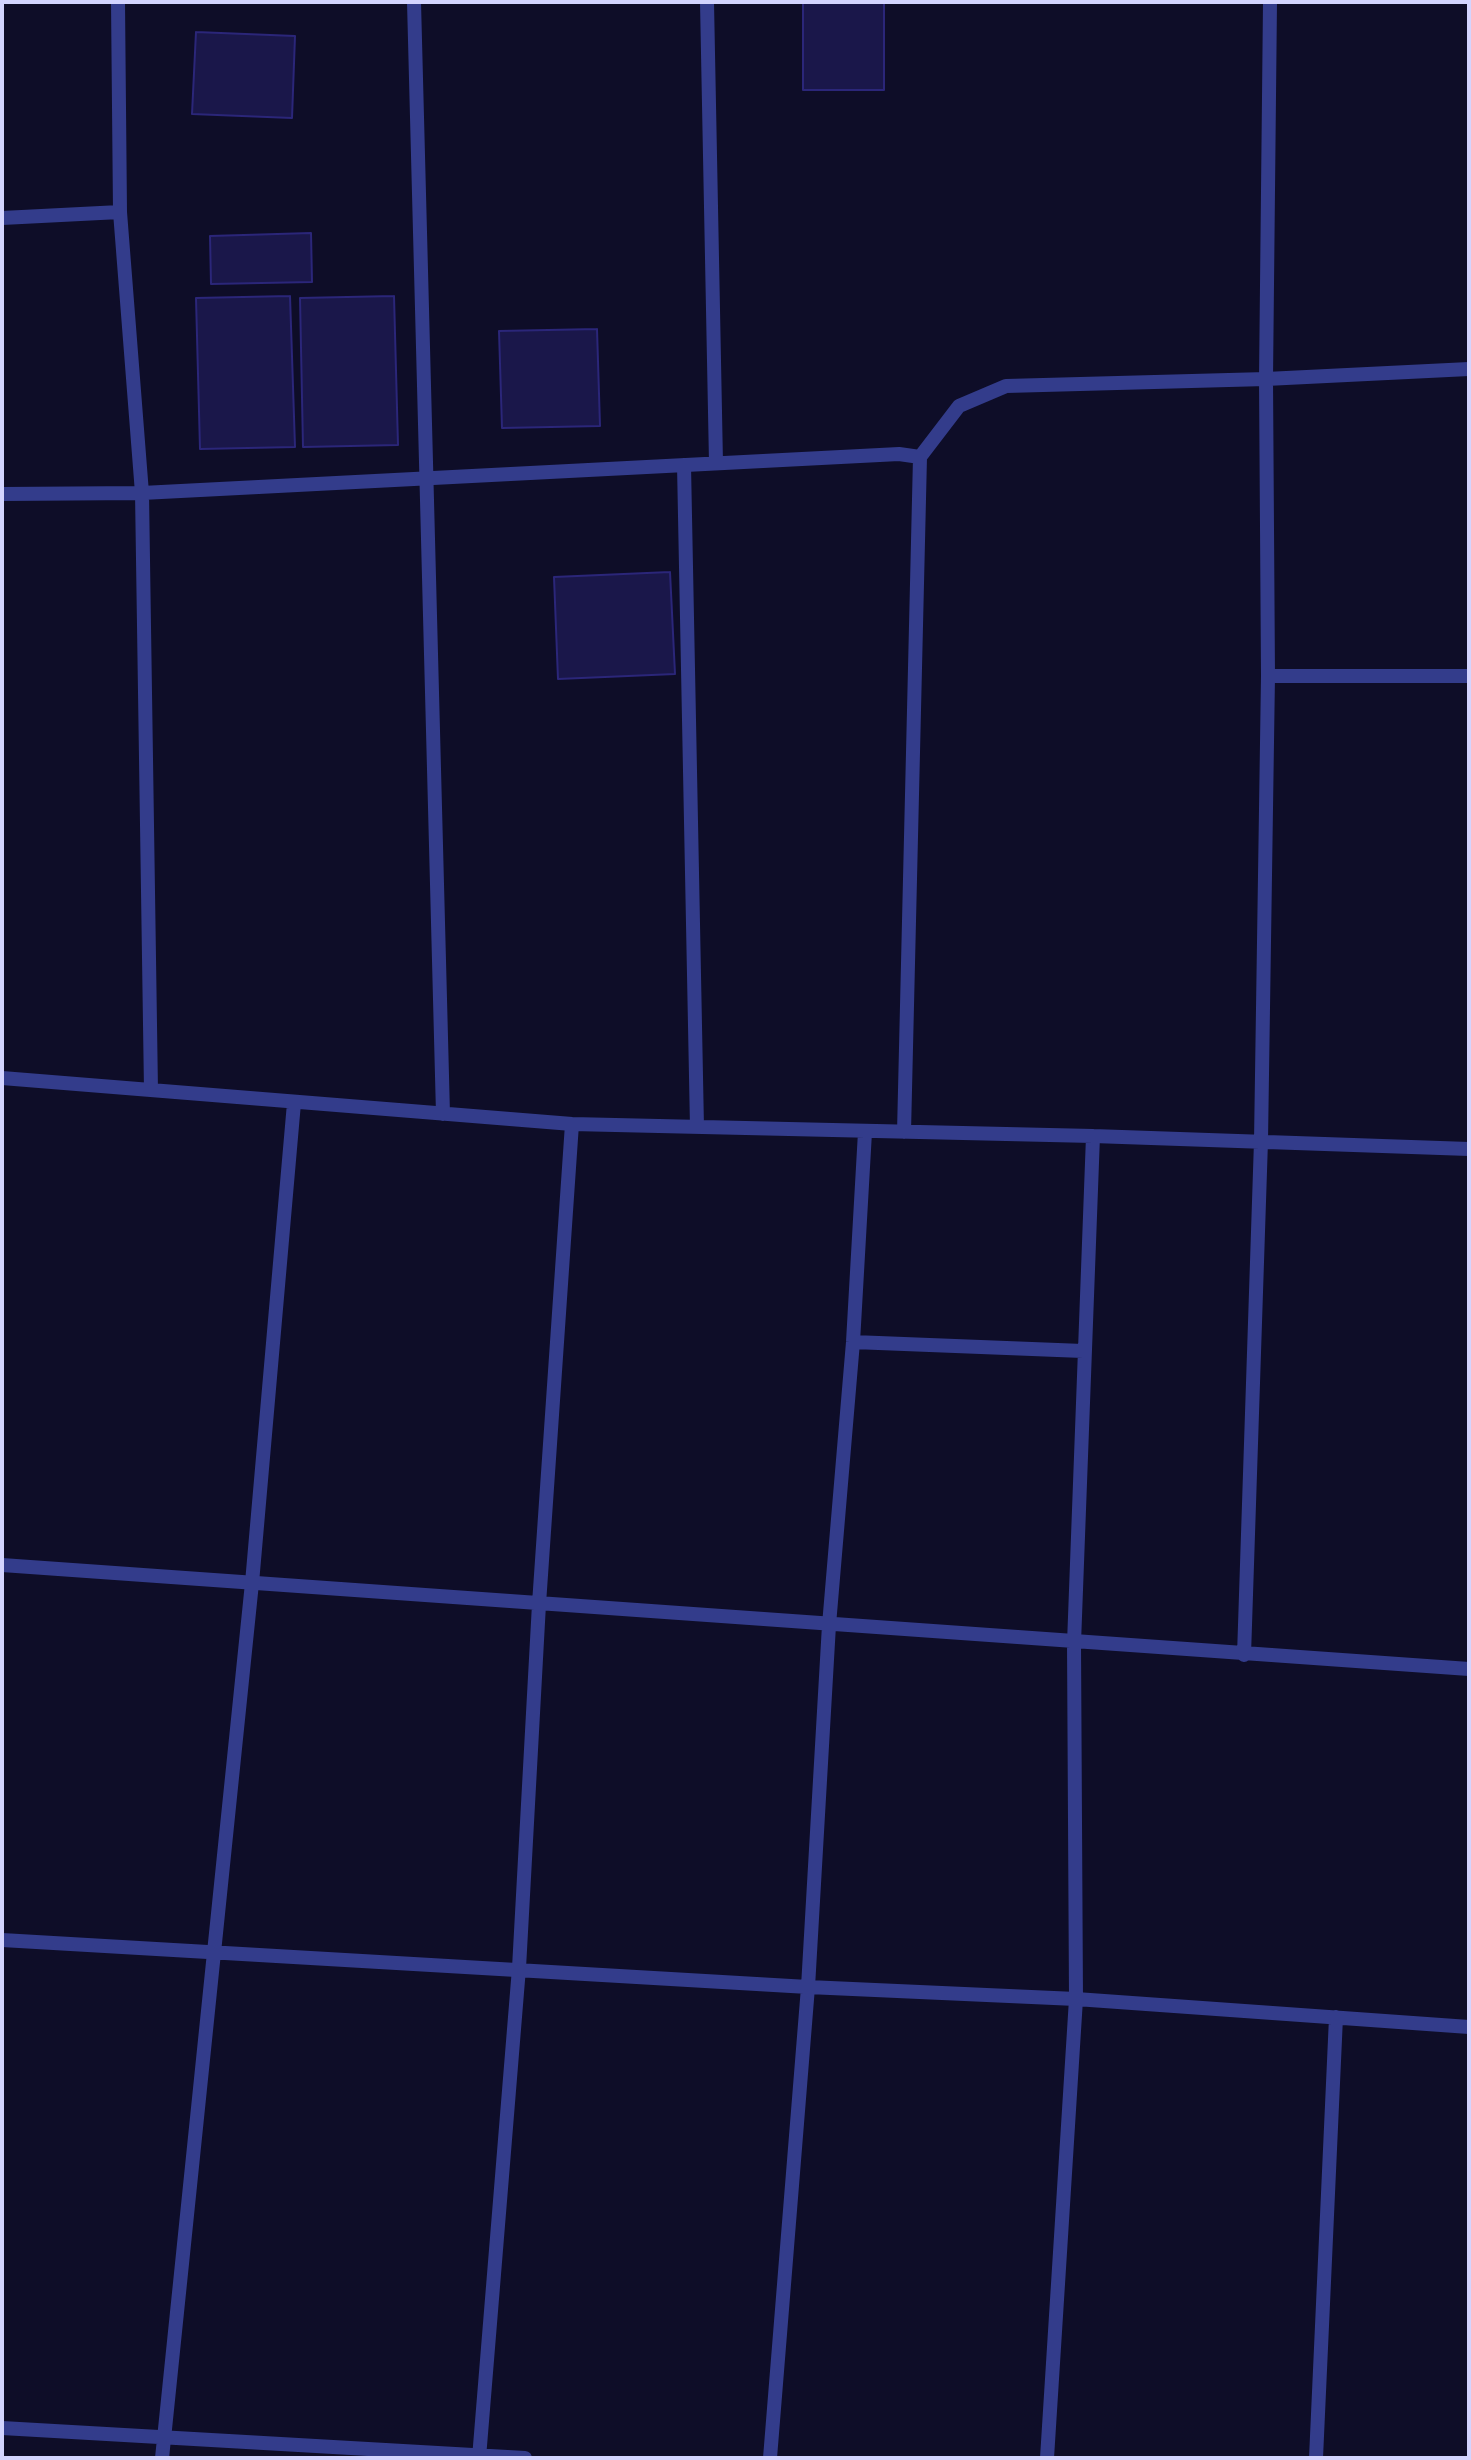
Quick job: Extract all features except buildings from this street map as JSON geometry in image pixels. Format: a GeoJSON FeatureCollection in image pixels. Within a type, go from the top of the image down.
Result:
{"type":"FeatureCollection","features":[{"type":"Feature","properties":{"kind":"street"},"geometry":{"type":"LineString","coordinates":[[118,2],[120,212],[142,493],[150,1090]]}},
{"type":"Feature","properties":{"kind":"street"},"geometry":{"type":"LineString","coordinates":[[414,2],[443,1114]]}},
{"type":"Feature","properties":{"kind":"street"},"geometry":{"type":"LineString","coordinates":[[708,2],[716,463]]}},
{"type":"Feature","properties":{"kind":"street"},"geometry":{"type":"LineString","coordinates":[[1244,1655],[1261,1141],[1268,676],[1266,379],[1270,2]]}},
{"type":"Feature","properties":{"kind":"street"},"geometry":{"type":"LineString","coordinates":[[2,218],[120,212]]}},
{"type":"Feature","properties":{"kind":"street"},"geometry":{"type":"LineString","coordinates":[[904,1132],[919,457],[959,406],[1006,387],[1266,379],[1469,369]]}},
{"type":"Feature","properties":{"kind":"street"},"geometry":{"type":"LineString","coordinates":[[2,494],[142,493],[899,454],[919,457]]}},
{"type":"Feature","properties":{"kind":"street"},"geometry":{"type":"LineString","coordinates":[[684,465],[697,1127]]}},
{"type":"Feature","properties":{"kind":"street"},"geometry":{"type":"LineString","coordinates":[[1268,676],[1469,676]]}},
{"type":"Feature","properties":{"kind":"street"},"geometry":{"type":"LineString","coordinates":[[2,1078],[572,1124],[1093,1136],[1469,1149]]}},
{"type":"Feature","properties":{"kind":"street"},"geometry":{"type":"LineString","coordinates":[[162,2458],[252,1583],[294,1103]]}},
{"type":"Feature","properties":{"kind":"street"},"geometry":{"type":"LineString","coordinates":[[479,2457],[519,1968],[539,1604],[572,1124]]}},
{"type":"Feature","properties":{"kind":"street"},"geometry":{"type":"LineString","coordinates":[[769,2458],[808,1987],[829,1625],[853,1342],[865,1132]]}},
{"type":"Feature","properties":{"kind":"street"},"geometry":{"type":"LineString","coordinates":[[1046,2458],[1076,1999],[1074,1643],[1093,1136]]}},
{"type":"Feature","properties":{"kind":"street"},"geometry":{"type":"LineString","coordinates":[[853,1342],[1083,1351]]}},
{"type":"Feature","properties":{"kind":"street"},"geometry":{"type":"LineString","coordinates":[[2,1565],[1469,1669]]}},
{"type":"Feature","properties":{"kind":"street"},"geometry":{"type":"LineString","coordinates":[[2,1940],[519,1968],[808,1987],[1076,1999],[1469,2027]]}},
{"type":"Feature","properties":{"kind":"street"},"geometry":{"type":"LineString","coordinates":[[1316,2458],[1336,2017]]}},
{"type":"Feature","properties":{"kind":"street"},"geometry":{"type":"LineString","coordinates":[[2,2428],[525,2458]]}}]}
